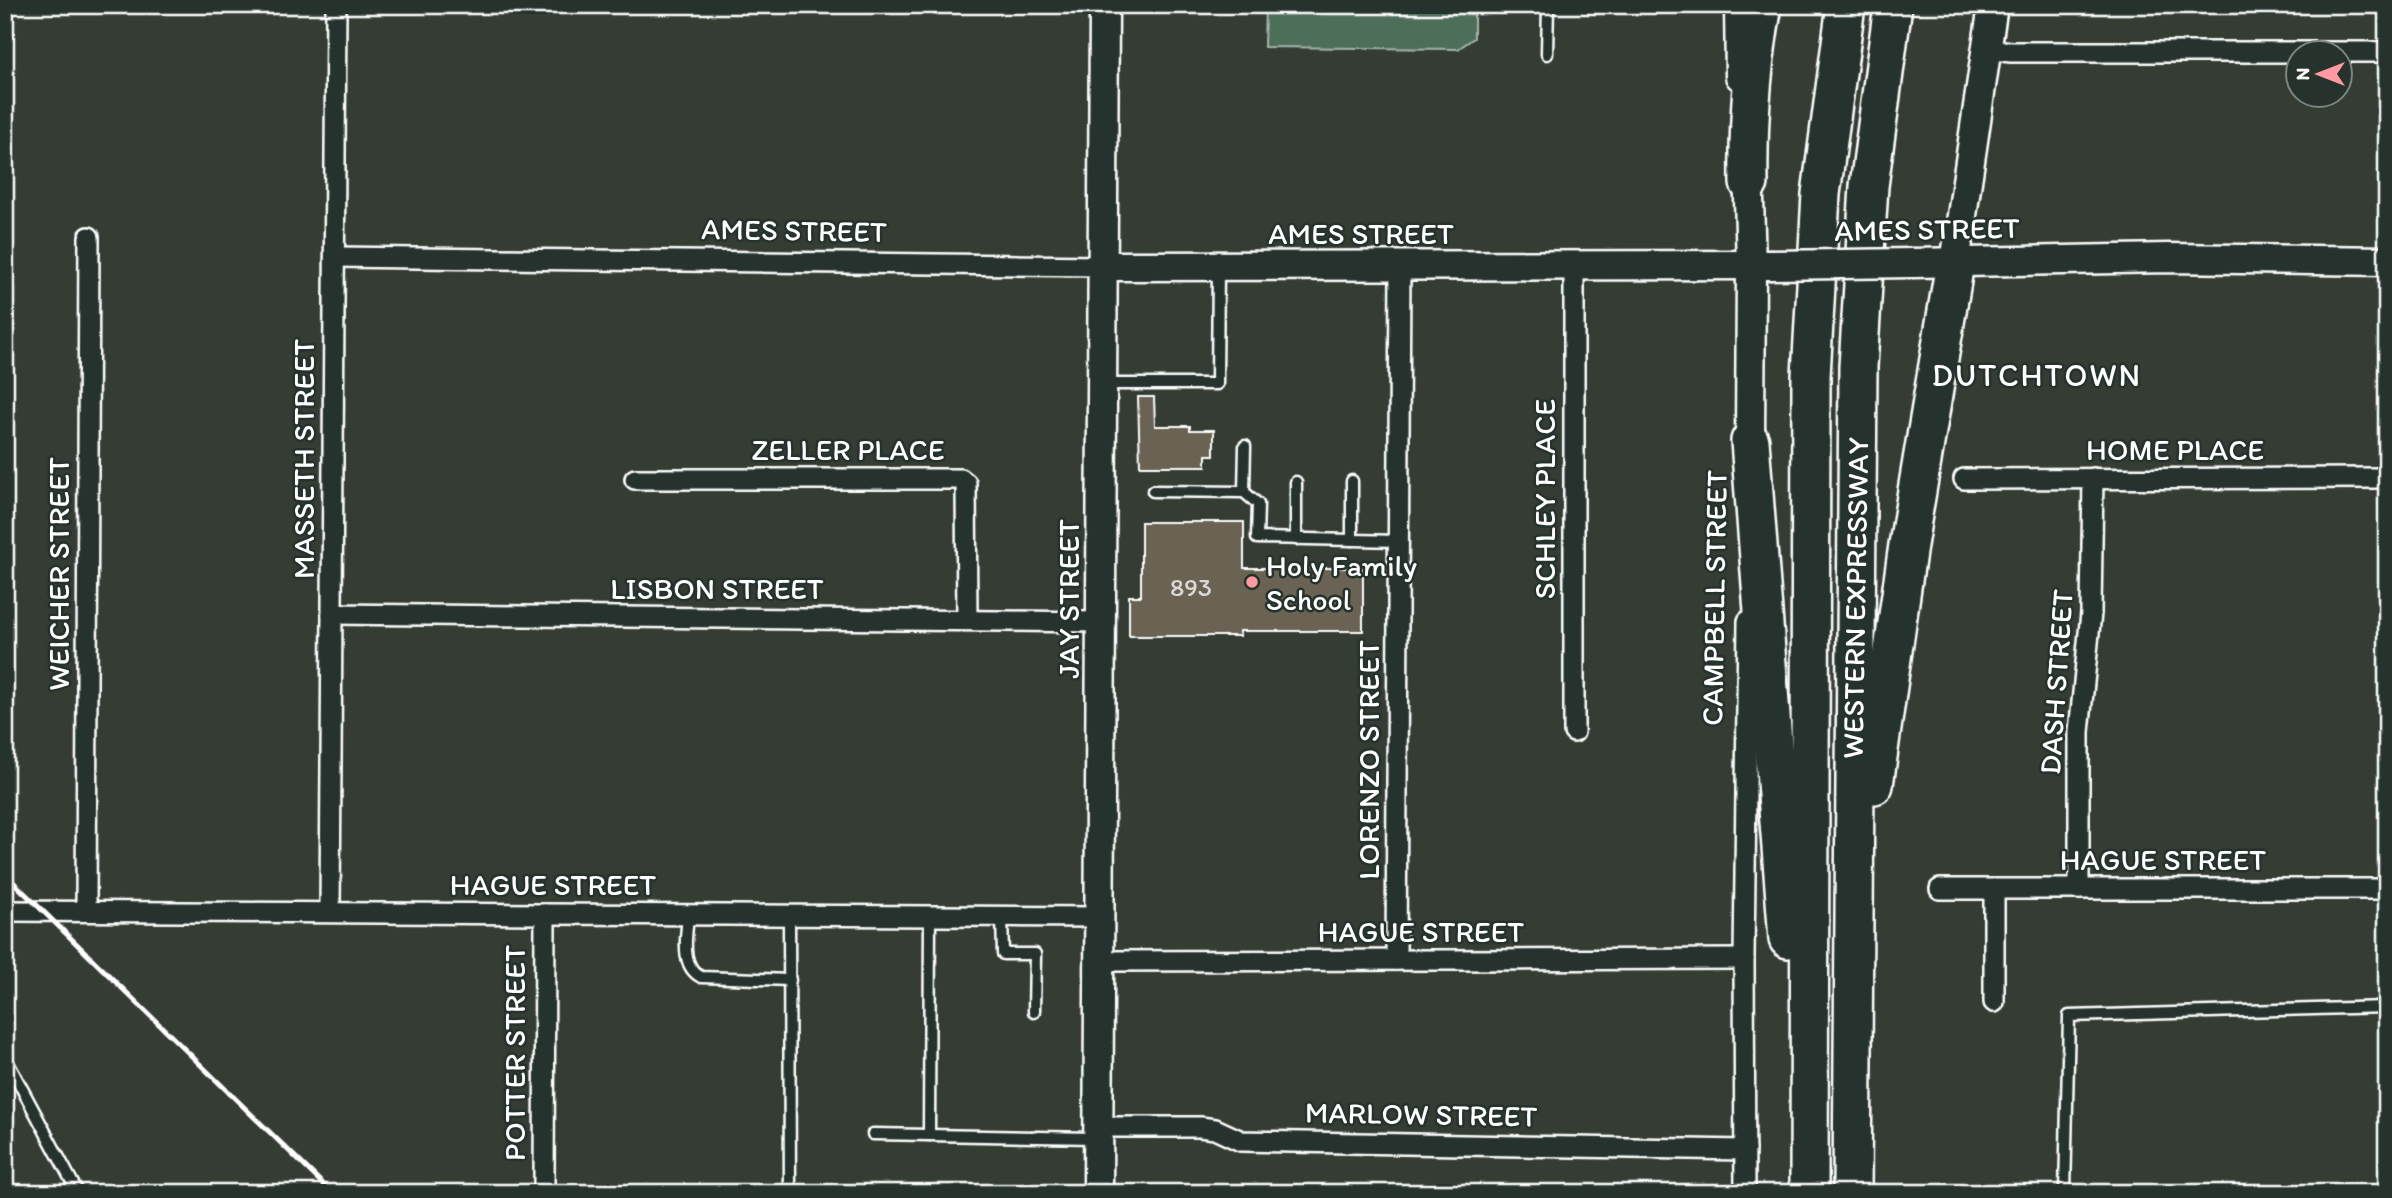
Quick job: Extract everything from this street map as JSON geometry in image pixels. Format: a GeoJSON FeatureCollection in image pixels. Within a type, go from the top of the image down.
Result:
{"type":"FeatureCollection","features":[{"type":"Feature","properties":{"kind":"highway"},"geometry":{"type":"LineString","coordinates":[[1749,183],[1752,79],[1763,5]]}},
{"type":"Feature","properties":{"kind":"highway","name":"WESTERN EXPRESSWAY"},"geometry":{"type":"LineString","coordinates":[[1808,1193],[1811,376],[1821,194],[1846,5]]}},
{"type":"Feature","properties":{"kind":"highway","name":"WESTERN EXPRESSWAY"},"geometry":{"type":"LineString","coordinates":[[1852,1193],[1859,343],[1873,150],[1894,5]]}},
{"type":"Feature","properties":{"kind":"highway"},"geometry":{"type":"LineString","coordinates":[[1852,1054],[1875,774],[1908,545],[1955,263]]}},
{"type":"Feature","properties":{"kind":"highway"},"geometry":{"type":"LineString","coordinates":[[1750,441],[1808,1193]]}},
{"type":"Feature","properties":{"kind":"street","name":"MASSETH STREET"},"geometry":{"type":"LineString","coordinates":[[330,912],[336,5]]}},
{"type":"Feature","properties":{"kind":"street","name":"JAY STREET"},"geometry":{"type":"LineString","coordinates":[[1098,1193],[1104,5]]}},
{"type":"Feature","properties":{"kind":"street","name":"CAMPBELL STREET"},"geometry":{"type":"LineString","coordinates":[[1739,5],[1740,81],[1760,265],[1750,441],[1744,959],[1745,1193]]}},
{"type":"Feature","properties":{"kind":"street"},"geometry":{"type":"LineString","coordinates":[[1955,263],[1993,5]]}},
{"type":"Feature","properties":{"kind":"street"},"geometry":{"type":"LineString","coordinates":[[1986,49],[2011,52],[2387,52]]}},
{"type":"Feature","properties":{"kind":"street","name":"WEICHER STREET"},"geometry":{"type":"LineString","coordinates":[[86,911],[89,237]]}},
{"type":"Feature","properties":{"kind":"street","name":"AMES STREET"},"geometry":{"type":"LineString","coordinates":[[334,257],[1103,267],[1574,267],[2168,258],[2387,261]]}},
{"type":"Feature","properties":{"kind":"street","name":"LORENZO STREET"},"geometry":{"type":"LineString","coordinates":[[1396,960],[1400,267]]}},
{"type":"Feature","properties":{"kind":"street","name":"SCHLEY PLACE"},"geometry":{"type":"LineString","coordinates":[[1574,267],[1574,732]]}},
{"type":"Feature","properties":{"kind":"street","name":"DASH STREET"},"geometry":{"type":"LineString","coordinates":[[2079,889],[2079,732],[2091,614],[2093,478]]}},
{"type":"Feature","properties":{"kind":"street","name":"HOME PLACE"},"geometry":{"type":"LineString","coordinates":[[1964,479],[2387,478]]}},
{"type":"Feature","properties":{"kind":"street","name":"ZELLER PLACE"},"geometry":{"type":"LineString","coordinates":[[635,479],[961,479],[966,483],[967,620]]}},
{"type":"Feature","properties":{"kind":"street","name":"LISBON STREET"},"geometry":{"type":"LineString","coordinates":[[332,614],[1101,622]]}},
{"type":"Feature","properties":{"kind":"street","name":"HAGUE STREET"},"geometry":{"type":"LineString","coordinates":[[1940,889],[2387,889]]}},
{"type":"Feature","properties":{"kind":"street"},"geometry":{"type":"LineString","coordinates":[[1994,889],[1994,1002]]}},
{"type":"Feature","properties":{"kind":"street","name":"HAGUE STREET"},"geometry":{"type":"LineString","coordinates":[[5,911],[1100,917]]}},
{"type":"Feature","properties":{"kind":"street","name":"POTTER STREET"},"geometry":{"type":"LineString","coordinates":[[544,914],[544,1193]]}},
{"type":"Feature","properties":{"kind":"street","name":"HAGUE STREET"},"geometry":{"type":"LineString","coordinates":[[1100,961],[1744,959]]}},
{"type":"Feature","properties":{"kind":"street","name":"MARLOW STREET"},"geometry":{"type":"LineString","coordinates":[[1099,1132],[1200,1127],[1215,1129],[1241,1141],[1745,1150]]}},
{"type":"Feature","properties":{"kind":"lane"},"geometry":{"type":"LineString","coordinates":[[1547,54],[1548,5]]}},
{"type":"Feature","properties":{"kind":"lane"},"geometry":{"type":"LineString","coordinates":[[1102,384],[1217,384],[1218,267]]}},
{"type":"Feature","properties":{"kind":"lane"},"geometry":{"type":"LineString","coordinates":[[1244,492],[1245,446]]}},
{"type":"Feature","properties":{"kind":"lane"},"geometry":{"type":"LineString","coordinates":[[1352,481],[1352,540]]}},
{"type":"Feature","properties":{"kind":"lane"},"geometry":{"type":"LineString","coordinates":[[1296,482],[1296,539]]}},
{"type":"Feature","properties":{"kind":"lane"},"geometry":{"type":"LineString","coordinates":[[1153,491],[1244,492],[1258,504],[1257,538],[1399,541]]}},
{"type":"Feature","properties":{"kind":"lane"},"geometry":{"type":"LineString","coordinates":[[688,914],[686,958],[690,969],[696,975],[790,980]]}},
{"type":"Feature","properties":{"kind":"lane"},"geometry":{"type":"LineString","coordinates":[[789,915],[790,1193]]}},
{"type":"Feature","properties":{"kind":"lane"},"geometry":{"type":"LineString","coordinates":[[929,1135],[930,916]]}},
{"type":"Feature","properties":{"kind":"lane"},"geometry":{"type":"LineString","coordinates":[[1002,916],[1003,954],[1035,954],[1034,1012]]}},
{"type":"Feature","properties":{"kind":"lane"},"geometry":{"type":"LineString","coordinates":[[2065,1193],[2068,1016],[2387,1007]]}},
{"type":"Feature","properties":{"kind":"lane"},"geometry":{"type":"LineString","coordinates":[[5,1057],[78,1193]]}},
{"type":"Feature","properties":{"kind":"lane"},"geometry":{"type":"LineString","coordinates":[[873,1134],[1099,1132]]}},
{"type":"Feature","properties":{"kind":"green space"},"geometry":{"type":"Polygon","coordinates":[[[1265,5],[1474,5],[1474,38],[1458,49],[1264,47],[1265,5]]]}},
{"type":"Feature","properties":{"kind":"building"},"geometry":{"type":"Polygon","coordinates":[[[1138,397],[1154,397],[1155,426],[1190,426],[1190,430],[1214,430],[1214,455],[1206,455],[1206,466],[1140,466],[1138,397]]]}},
{"type":"Feature","properties":{"kind":"building","name":"Holy Family School"},"geometry":{"type":"Polygon","coordinates":[[[1141,522],[1244,522],[1244,568],[1363,568],[1363,631],[1240,631],[1240,636],[1129,636],[1129,596],[1141,596],[1141,522]]]}},
{"type":"Feature","properties":{"kind":"railway"},"geometry":{"type":"LineString","coordinates":[[5,874],[332,1193]]}},
{"type":"Feature","properties":{"kind":"place","name":"Holy Family School"},"geometry":{"type":"Point","coordinates":[1252,582]}},
{"type":"Feature","properties":{"kind":"district","name":"DUTCHTOWN"},"geometry":{"type":"Point","coordinates":[2037,375]}}]}
